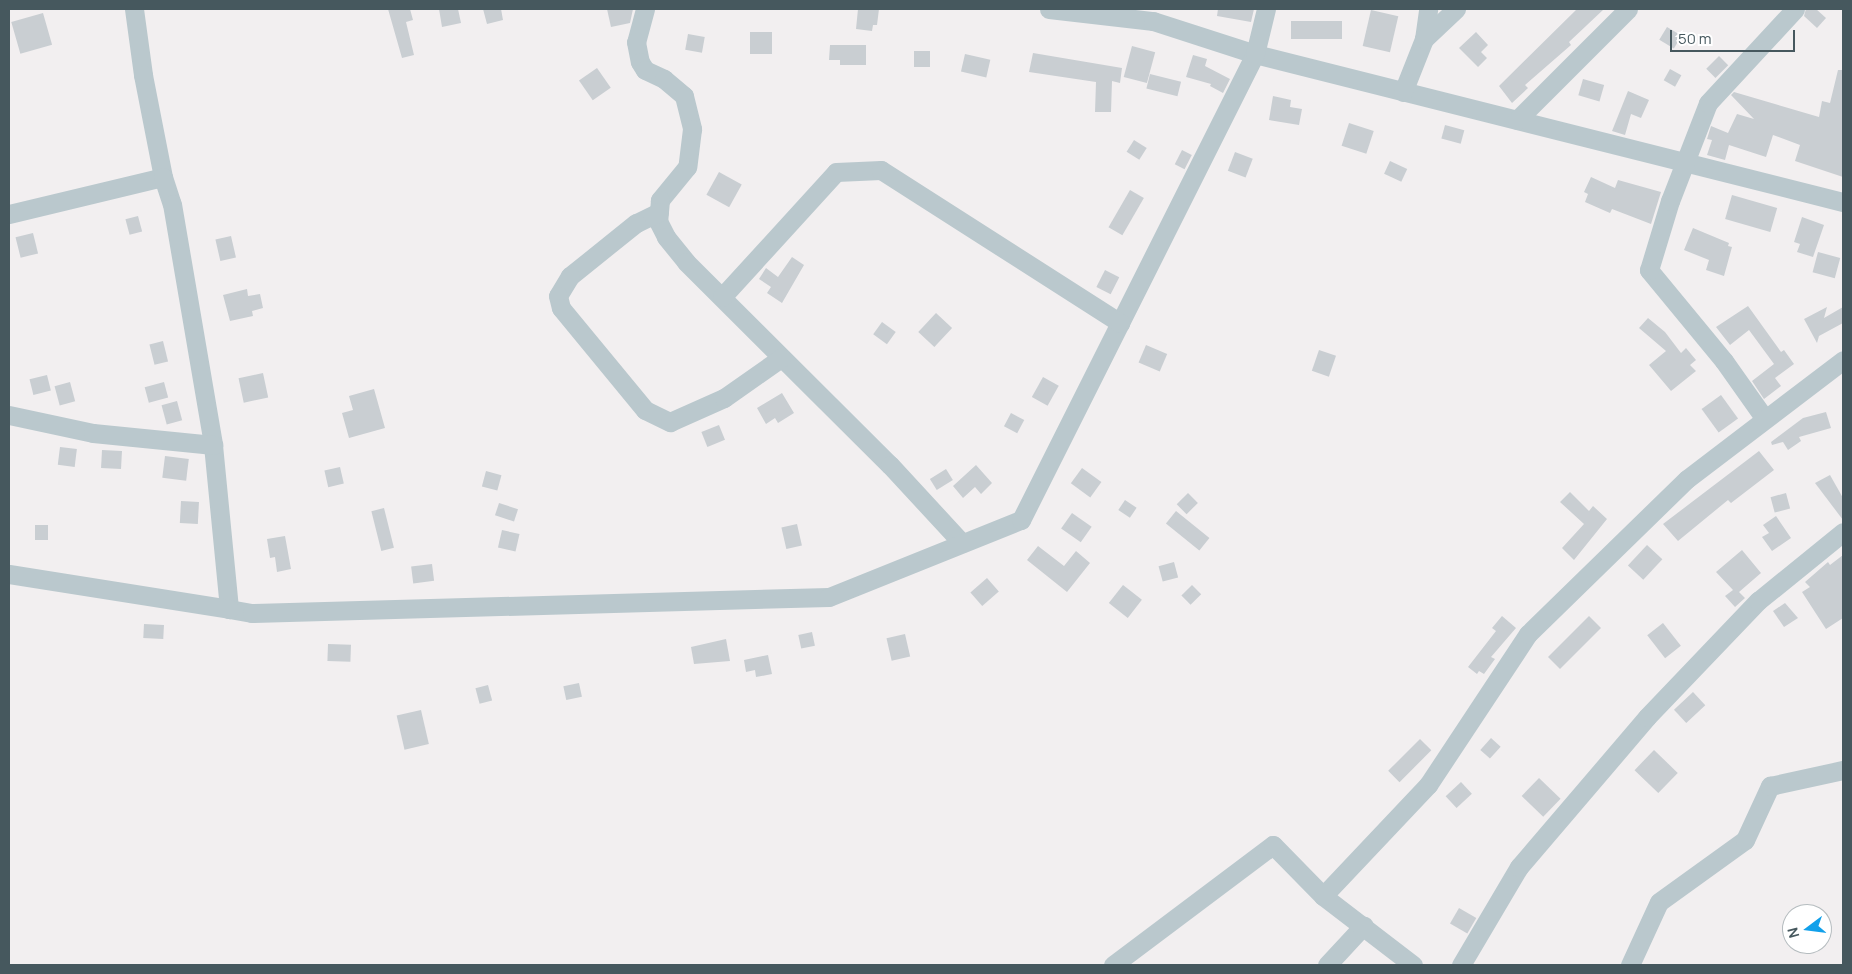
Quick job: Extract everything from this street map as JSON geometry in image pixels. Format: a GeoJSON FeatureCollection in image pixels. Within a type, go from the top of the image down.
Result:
{"type":"FeatureCollection","features":[{"type":"Feature","properties":{"kind":"street"},"geometry":{"type":"LineString","coordinates":[[134,9],[143,75],[163,177],[172,204],[213,445],[229,609]]}},
{"type":"Feature","properties":{"kind":"street"},"geometry":{"type":"LineString","coordinates":[[645,9],[636,42],[640,62],[645,70],[664,79],[684,96],[692,128],[687,167],[660,200],[658,221],[666,237],[686,262],[890,465],[962,544]]}},
{"type":"Feature","properties":{"kind":"street"},"geometry":{"type":"LineString","coordinates":[[1048,9],[1154,15],[1255,54],[1843,202]]}},
{"type":"Feature","properties":{"kind":"street"},"geometry":{"type":"LineString","coordinates":[[9,574],[252,613],[829,597],[1020,520],[1255,54],[1266,9]]}},
{"type":"Feature","properties":{"kind":"street"},"geometry":{"type":"LineString","coordinates":[[1403,92],[1424,39],[1428,9]]}},
{"type":"Feature","properties":{"kind":"street"},"geometry":{"type":"LineString","coordinates":[[1424,39],[1456,9]]}},
{"type":"Feature","properties":{"kind":"street"},"geometry":{"type":"LineString","coordinates":[[1517,120],[1628,9]]}},
{"type":"Feature","properties":{"kind":"street"},"geometry":{"type":"LineString","coordinates":[[1765,419],[1724,361],[1649,270],[1684,162],[1708,103],[1795,9]]}},
{"type":"Feature","properties":{"kind":"street"},"geometry":{"type":"LineString","coordinates":[[722,297],[836,172],[881,170],[1120,323]]}},
{"type":"Feature","properties":{"kind":"street"},"geometry":{"type":"LineString","coordinates":[[9,214],[163,177]]}},
{"type":"Feature","properties":{"kind":"street"},"geometry":{"type":"LineString","coordinates":[[659,212],[636,223],[570,276],[558,296],[561,308],[645,410],[670,422],[724,398],[781,358]]}},
{"type":"Feature","properties":{"kind":"street"},"geometry":{"type":"LineString","coordinates":[[1323,896],[1428,785],[1528,634],[1687,479],[1843,360]]}},
{"type":"Feature","properties":{"kind":"street"},"geometry":{"type":"LineString","coordinates":[[9,416],[93,433],[213,445]]}},
{"type":"Feature","properties":{"kind":"street"},"geometry":{"type":"LineString","coordinates":[[1461,965],[1519,867],[1647,717],[1758,601],[1843,532]]}},
{"type":"Feature","properties":{"kind":"street"},"geometry":{"type":"LineString","coordinates":[[1630,965],[1659,902],[1745,840],[1770,786],[1843,770]]}},
{"type":"Feature","properties":{"kind":"street"},"geometry":{"type":"LineString","coordinates":[[1113,965],[1274,844],[1323,896],[1364,925],[1414,965]]}},
{"type":"Feature","properties":{"kind":"street"},"geometry":{"type":"LineString","coordinates":[[1327,965],[1364,925]]}},
{"type":"Feature","properties":{"kind":"building"},"geometry":{"type":"Polygon","coordinates":[[[388,9],[410,9],[413,20],[406,22],[414,55],[402,58],[388,9]]]}},
{"type":"Feature","properties":{"kind":"building"},"geometry":{"type":"Polygon","coordinates":[[[439,9],[458,9],[461,23],[442,27],[439,9]]]}},
{"type":"Feature","properties":{"kind":"building"},"geometry":{"type":"Polygon","coordinates":[[[483,9],[501,9],[503,20],[487,24],[483,9]]]}},
{"type":"Feature","properties":{"kind":"building"},"geometry":{"type":"Polygon","coordinates":[[[607,9],[633,9],[630,23],[611,27],[607,9]]]}},
{"type":"Feature","properties":{"kind":"building"},"geometry":{"type":"Polygon","coordinates":[[[858,9],[879,9],[877,25],[873,25],[872,31],[856,29],[858,9]]]}},
{"type":"Feature","properties":{"kind":"building"},"geometry":{"type":"Polygon","coordinates":[[[1218,9],[1254,9],[1251,22],[1217,16],[1218,9]]]}},
{"type":"Feature","properties":{"kind":"building"},"geometry":{"type":"Polygon","coordinates":[[[1577,9],[1604,9],[1569,42],[1571,45],[1525,85],[1528,88],[1512,103],[1499,86],[1577,9]]]}},
{"type":"Feature","properties":{"kind":"building"},"geometry":{"type":"Polygon","coordinates":[[[1806,9],[1816,9],[1826,18],[1817,28],[1804,16],[1806,9]]]}},
{"type":"Feature","properties":{"kind":"building"},"geometry":{"type":"Polygon","coordinates":[[[1371,10],[1398,16],[1390,52],[1363,46],[1371,10]]]}},
{"type":"Feature","properties":{"kind":"building"},"geometry":{"type":"Polygon","coordinates":[[[43,13],[52,45],[20,54],[11,22],[43,13]]]}},
{"type":"Feature","properties":{"kind":"building"},"geometry":{"type":"Polygon","coordinates":[[[1291,21],[1342,21],[1342,39],[1291,39],[1291,21]]]}},
{"type":"Feature","properties":{"kind":"building"},"geometry":{"type":"Polygon","coordinates":[[[1667,27],[1682,36],[1674,49],[1659,40],[1667,27]]]}},
{"type":"Feature","properties":{"kind":"building"},"geometry":{"type":"Polygon","coordinates":[[[750,32],[772,32],[772,54],[750,54],[750,32]]]}},
{"type":"Feature","properties":{"kind":"building"},"geometry":{"type":"Polygon","coordinates":[[[1476,32],[1488,45],[1481,52],[1487,58],[1478,67],[1459,48],[1476,32]]]}},
{"type":"Feature","properties":{"kind":"building"},"geometry":{"type":"Polygon","coordinates":[[[688,34],[705,37],[702,53],[685,50],[688,34]]]}},
{"type":"Feature","properties":{"kind":"building"},"geometry":{"type":"Polygon","coordinates":[[[830,45],[866,45],[866,65],[840,65],[840,60],[829,60],[830,45]]]}},
{"type":"Feature","properties":{"kind":"building"},"geometry":{"type":"Polygon","coordinates":[[[1132,46],[1155,52],[1147,83],[1124,77],[1132,46]]]}},
{"type":"Feature","properties":{"kind":"building"},"geometry":{"type":"Polygon","coordinates":[[[914,51],[930,51],[930,67],[914,67],[914,51]]]}},
{"type":"Feature","properties":{"kind":"building"},"geometry":{"type":"Polygon","coordinates":[[[1033,53],[1122,68],[1120,83],[1112,81],[1111,112],[1095,112],[1096,82],[1029,72],[1033,53]]]}},
{"type":"Feature","properties":{"kind":"building"},"geometry":{"type":"Polygon","coordinates":[[[965,54],[990,60],[986,77],[961,72],[965,54]]]}},
{"type":"Feature","properties":{"kind":"building"},"geometry":{"type":"Polygon","coordinates":[[[1193,55],[1207,59],[1205,66],[1230,79],[1223,93],[1210,86],[1211,84],[1186,77],[1193,55]]]}},
{"type":"Feature","properties":{"kind":"building"},"geometry":{"type":"Polygon","coordinates":[[[1719,56],[1728,65],[1715,78],[1706,69],[1719,56]]]}},
{"type":"Feature","properties":{"kind":"building"},"geometry":{"type":"Polygon","coordinates":[[[597,68],[611,88],[593,100],[579,81],[597,68]]]}},
{"type":"Feature","properties":{"kind":"building"},"geometry":{"type":"Polygon","coordinates":[[[1670,69],[1681,75],[1675,87],[1664,80],[1670,69]]]}},
{"type":"Feature","properties":{"kind":"building"},"geometry":{"type":"Polygon","coordinates":[[[1838,70],[1843,70],[1843,177],[1795,161],[1800,145],[1773,135],[1766,157],[1729,145],[1725,160],[1707,155],[1712,140],[1707,139],[1711,126],[1728,133],[1737,114],[1754,119],[1731,95],[1734,92],[1819,117],[1822,101],[1830,103],[1838,70]]]}},
{"type":"Feature","properties":{"kind":"building"},"geometry":{"type":"Polygon","coordinates":[[[1150,74],[1181,82],[1177,96],[1146,89],[1150,74]]]}},
{"type":"Feature","properties":{"kind":"building"},"geometry":{"type":"Polygon","coordinates":[[[1583,79],[1604,85],[1599,101],[1578,95],[1583,79]]]}},
{"type":"Feature","properties":{"kind":"building"},"geometry":{"type":"Polygon","coordinates":[[[1628,91],[1649,100],[1641,118],[1631,114],[1625,135],[1612,131],[1628,91]]]}},
{"type":"Feature","properties":{"kind":"building"},"geometry":{"type":"Polygon","coordinates":[[[1273,96],[1291,100],[1290,107],[1302,109],[1299,125],[1269,120],[1273,96]]]}},
{"type":"Feature","properties":{"kind":"building"},"geometry":{"type":"Polygon","coordinates":[[[1349,123],[1374,131],[1366,154],[1342,146],[1349,123]]]}},
{"type":"Feature","properties":{"kind":"building"},"geometry":{"type":"Polygon","coordinates":[[[1445,125],[1464,130],[1461,144],[1441,139],[1445,125]]]}},
{"type":"Feature","properties":{"kind":"building"},"geometry":{"type":"Polygon","coordinates":[[[1134,140],[1147,148],[1139,160],[1127,152],[1134,140]]]}},
{"type":"Feature","properties":{"kind":"building"},"geometry":{"type":"Polygon","coordinates":[[[1182,150],[1192,155],[1185,169],[1175,164],[1182,150]]]}},
{"type":"Feature","properties":{"kind":"building"},"geometry":{"type":"Polygon","coordinates":[[[1235,152],[1253,159],[1246,177],[1228,171],[1235,152]]]}},
{"type":"Feature","properties":{"kind":"building"},"geometry":{"type":"Polygon","coordinates":[[[1390,161],[1407,169],[1401,182],[1384,174],[1390,161]]]}},
{"type":"Feature","properties":{"kind":"building"},"geometry":{"type":"Polygon","coordinates":[[[719,172],[742,185],[729,207],[706,195],[719,172]]]}},
{"type":"Feature","properties":{"kind":"building"},"geometry":{"type":"Polygon","coordinates":[[[1591,177],[1615,188],[1618,180],[1661,192],[1651,224],[1612,209],[1610,213],[1585,202],[1588,194],[1584,192],[1591,177]]]}},
{"type":"Feature","properties":{"kind":"building"},"geometry":{"type":"Polygon","coordinates":[[[1130,190],[1144,198],[1122,235],[1108,227],[1130,190]]]}},
{"type":"Feature","properties":{"kind":"building"},"geometry":{"type":"Polygon","coordinates":[[[1732,195],[1777,208],[1770,232],[1725,219],[1732,195]]]}},
{"type":"Feature","properties":{"kind":"building"},"geometry":{"type":"Polygon","coordinates":[[[138,216],[142,231],[130,235],[125,219],[138,216]]]}},
{"type":"Feature","properties":{"kind":"building"},"geometry":{"type":"Polygon","coordinates":[[[1802,217],[1824,225],[1813,257],[1797,252],[1800,244],[1794,242],[1802,217]]]}},
{"type":"Feature","properties":{"kind":"building"},"geometry":{"type":"Polygon","coordinates":[[[1693,228],[1729,243],[1728,246],[1732,247],[1724,276],[1706,270],[1709,260],[1684,250],[1693,228]]]}},
{"type":"Feature","properties":{"kind":"building"},"geometry":{"type":"Polygon","coordinates":[[[33,233],[38,253],[21,258],[16,237],[33,233]]]}},
{"type":"Feature","properties":{"kind":"building"},"geometry":{"type":"Polygon","coordinates":[[[231,236],[236,257],[220,261],[215,240],[231,236]]]}},
{"type":"Feature","properties":{"kind":"building"},"geometry":{"type":"Polygon","coordinates":[[[1818,252],[1840,258],[1835,278],[1813,272],[1818,252]]]}},
{"type":"Feature","properties":{"kind":"building"},"geometry":{"type":"Polygon","coordinates":[[[792,257],[804,265],[782,303],[767,293],[771,287],[759,279],[766,268],[778,277],[792,257]]]}},
{"type":"Feature","properties":{"kind":"building"},"geometry":{"type":"Polygon","coordinates":[[[1105,270],[1119,277],[1111,294],[1096,287],[1105,270]]]}},
{"type":"Feature","properties":{"kind":"building"},"geometry":{"type":"Polygon","coordinates":[[[247,289],[248,296],[260,294],[263,308],[252,311],[253,316],[230,321],[223,295],[247,289]]]}},
{"type":"Feature","properties":{"kind":"building"},"geometry":{"type":"Polygon","coordinates":[[[1748,306],[1781,352],[1784,350],[1794,364],[1775,378],[1781,386],[1764,399],[1752,381],[1774,364],[1749,330],[1730,345],[1716,327],[1748,306]]]}},
{"type":"Feature","properties":{"kind":"building"},"geometry":{"type":"Polygon","coordinates":[[[1827,307],[1824,318],[1843,307],[1843,323],[1819,336],[1817,343],[1804,319],[1827,307]]]}},
{"type":"Feature","properties":{"kind":"building"},"geometry":{"type":"Polygon","coordinates":[[[936,313],[952,328],[934,347],[918,332],[936,313]]]}},
{"type":"Feature","properties":{"kind":"building"},"geometry":{"type":"Polygon","coordinates":[[[1648,318],[1665,332],[1681,353],[1686,348],[1696,360],[1690,365],[1696,371],[1671,391],[1649,365],[1666,351],[1639,328],[1648,318]]]}},
{"type":"Feature","properties":{"kind":"building"},"geometry":{"type":"Polygon","coordinates":[[[882,322],[896,332],[887,344],[873,334],[882,322]]]}},
{"type":"Feature","properties":{"kind":"building"},"geometry":{"type":"Polygon","coordinates":[[[163,341],[168,361],[154,365],[149,344],[163,341]]]}},
{"type":"Feature","properties":{"kind":"building"},"geometry":{"type":"Polygon","coordinates":[[[1146,345],[1167,354],[1160,371],[1139,362],[1146,345]]]}},
{"type":"Feature","properties":{"kind":"building"},"geometry":{"type":"Polygon","coordinates":[[[1319,350],[1336,356],[1329,377],[1312,371],[1319,350]]]}},
{"type":"Feature","properties":{"kind":"building"},"geometry":{"type":"Polygon","coordinates":[[[263,373],[268,397],[244,403],[239,378],[263,373]]]}},
{"type":"Feature","properties":{"kind":"building"},"geometry":{"type":"Polygon","coordinates":[[[47,375],[51,391],[33,395],[30,379],[47,375]]]}},
{"type":"Feature","properties":{"kind":"building"},"geometry":{"type":"Polygon","coordinates":[[[1043,377],[1059,386],[1048,406],[1032,397],[1043,377]]]}},
{"type":"Feature","properties":{"kind":"building"},"geometry":{"type":"Polygon","coordinates":[[[70,382],[75,401],[60,405],[55,386],[70,382]]]}},
{"type":"Feature","properties":{"kind":"building"},"geometry":{"type":"Polygon","coordinates":[[[164,382],[168,397],[149,403],[145,387],[164,382]]]}},
{"type":"Feature","properties":{"kind":"building"},"geometry":{"type":"Polygon","coordinates":[[[374,389],[385,428],[349,438],[342,413],[353,410],[349,396],[374,389]]]}},
{"type":"Feature","properties":{"kind":"building"},"geometry":{"type":"Polygon","coordinates":[[[782,393],[794,413],[778,423],[775,418],[766,424],[757,408],[782,393]]]}},
{"type":"Feature","properties":{"kind":"building"},"geometry":{"type":"Polygon","coordinates":[[[1721,395],[1738,418],[1719,433],[1702,409],[1721,395]]]}},
{"type":"Feature","properties":{"kind":"building"},"geometry":{"type":"Polygon","coordinates":[[[177,401],[182,420],[167,424],[162,405],[177,401]]]}},
{"type":"Feature","properties":{"kind":"building"},"geometry":{"type":"Polygon","coordinates":[[[1826,412],[1831,428],[1799,437],[1801,441],[1788,450],[1783,442],[1772,445],[1771,442],[1803,418],[1826,412]]]}},
{"type":"Feature","properties":{"kind":"building"},"geometry":{"type":"Polygon","coordinates":[[[1011,413],[1024,420],[1017,433],[1004,426],[1011,413]]]}},
{"type":"Feature","properties":{"kind":"building"},"geometry":{"type":"Polygon","coordinates":[[[719,425],[725,440],[707,447],[701,432],[719,425]]]}},
{"type":"Feature","properties":{"kind":"building"},"geometry":{"type":"Polygon","coordinates":[[[60,447],[77,449],[75,467],[58,465],[60,447]]]}},
{"type":"Feature","properties":{"kind":"building"},"geometry":{"type":"Polygon","coordinates":[[[102,450],[122,451],[121,469],[101,468],[102,450]]]}},
{"type":"Feature","properties":{"kind":"building"},"geometry":{"type":"Polygon","coordinates":[[[1759,451],[1774,470],[1731,503],[1728,500],[1678,541],[1663,524],[1759,451]]]}},
{"type":"Feature","properties":{"kind":"building"},"geometry":{"type":"Polygon","coordinates":[[[165,456],[189,459],[186,481],[162,478],[165,456]]]}},
{"type":"Feature","properties":{"kind":"building"},"geometry":{"type":"Polygon","coordinates":[[[976,465],[992,483],[981,494],[975,487],[963,498],[953,486],[976,465]]]}},
{"type":"Feature","properties":{"kind":"building"},"geometry":{"type":"Polygon","coordinates":[[[340,467],[344,484],[328,487],[324,471],[340,467]]]}},
{"type":"Feature","properties":{"kind":"building"},"geometry":{"type":"Polygon","coordinates":[[[1082,468],[1101,482],[1090,497],[1071,483],[1082,468]]]}},
{"type":"Feature","properties":{"kind":"building"},"geometry":{"type":"Polygon","coordinates":[[[946,469],[953,480],[937,490],[930,479],[946,469]]]}},
{"type":"Feature","properties":{"kind":"building"},"geometry":{"type":"Polygon","coordinates":[[[486,471],[501,475],[497,491],[482,486],[486,471]]]}},
{"type":"Feature","properties":{"kind":"building"},"geometry":{"type":"Polygon","coordinates":[[[1830,475],[1843,498],[1843,520],[1815,483],[1830,475]]]}},
{"type":"Feature","properties":{"kind":"building"},"geometry":{"type":"Polygon","coordinates":[[[1570,492],[1589,511],[1593,506],[1607,519],[1574,560],[1562,548],[1584,524],[1560,502],[1570,492]]]}},
{"type":"Feature","properties":{"kind":"building"},"geometry":{"type":"Polygon","coordinates":[[[1188,493],[1198,503],[1187,514],[1177,504],[1188,493]]]}},
{"type":"Feature","properties":{"kind":"building"},"geometry":{"type":"Polygon","coordinates":[[[1786,493],[1790,508],[1775,513],[1771,497],[1786,493]]]}},
{"type":"Feature","properties":{"kind":"building"},"geometry":{"type":"Polygon","coordinates":[[[1125,500],[1137,508],[1130,518],[1118,510],[1125,500]]]}},
{"type":"Feature","properties":{"kind":"building"},"geometry":{"type":"Polygon","coordinates":[[[181,501],[199,502],[198,524],[180,523],[181,501]]]}},
{"type":"Feature","properties":{"kind":"building"},"geometry":{"type":"Polygon","coordinates":[[[499,503],[518,509],[514,522],[495,515],[499,503]]]}},
{"type":"Feature","properties":{"kind":"building"},"geometry":{"type":"Polygon","coordinates":[[[384,508],[394,548],[381,551],[371,511],[384,508]]]}},
{"type":"Feature","properties":{"kind":"building"},"geometry":{"type":"Polygon","coordinates":[[[1176,511],[1209,538],[1199,550],[1166,523],[1176,511]]]}},
{"type":"Feature","properties":{"kind":"building"},"geometry":{"type":"Polygon","coordinates":[[[1072,513],[1092,527],[1081,542],[1061,529],[1072,513]]]}},
{"type":"Feature","properties":{"kind":"building"},"geometry":{"type":"Polygon","coordinates":[[[1776,516],[1791,538],[1772,551],[1762,537],[1769,533],[1763,525],[1776,516]]]}},
{"type":"Feature","properties":{"kind":"building"},"geometry":{"type":"Polygon","coordinates":[[[797,524],[802,545],[786,549],[781,528],[797,524]]]}},
{"type":"Feature","properties":{"kind":"building"},"geometry":{"type":"Polygon","coordinates":[[[35,525],[48,525],[48,540],[35,540],[35,525]]]}},
{"type":"Feature","properties":{"kind":"building"},"geometry":{"type":"Polygon","coordinates":[[[502,530],[520,534],[515,552],[498,548],[502,530]]]}},
{"type":"Feature","properties":{"kind":"building"},"geometry":{"type":"Polygon","coordinates":[[[285,536],[291,569],[277,572],[275,557],[270,558],[267,539],[285,536]]]}},
{"type":"Feature","properties":{"kind":"building"},"geometry":{"type":"Polygon","coordinates":[[[1647,545],[1662,559],[1643,580],[1628,565],[1647,545]]]}},
{"type":"Feature","properties":{"kind":"building"},"geometry":{"type":"Polygon","coordinates":[[[1038,546],[1064,566],[1076,551],[1090,563],[1067,592],[1027,560],[1038,546]]]}},
{"type":"Feature","properties":{"kind":"building"},"geometry":{"type":"Polygon","coordinates":[[[1742,550],[1761,573],[1739,592],[1745,598],[1735,607],[1725,596],[1733,590],[1716,572],[1742,550]]]}},
{"type":"Feature","properties":{"kind":"building"},"geometry":{"type":"Polygon","coordinates":[[[1843,555],[1843,618],[1826,629],[1802,592],[1810,587],[1805,582],[1828,562],[1830,565],[1843,555]]]}},
{"type":"Feature","properties":{"kind":"building"},"geometry":{"type":"Polygon","coordinates":[[[1174,562],[1178,577],[1163,582],[1159,566],[1174,562]]]}},
{"type":"Feature","properties":{"kind":"building"},"geometry":{"type":"Polygon","coordinates":[[[432,564],[434,581],[413,583],[411,567],[432,564]]]}},
{"type":"Feature","properties":{"kind":"building"},"geometry":{"type":"Polygon","coordinates":[[[987,578],[999,592],[982,606],[970,592],[987,578]]]}},
{"type":"Feature","properties":{"kind":"building"},"geometry":{"type":"Polygon","coordinates":[[[1123,585],[1142,600],[1128,618],[1109,603],[1123,585]]]}},
{"type":"Feature","properties":{"kind":"building"},"geometry":{"type":"Polygon","coordinates":[[[1192,585],[1201,594],[1191,605],[1181,596],[1192,585]]]}},
{"type":"Feature","properties":{"kind":"building"},"geometry":{"type":"Polygon","coordinates":[[[1785,603],[1798,618],[1784,627],[1773,611],[1785,603]]]}},
{"type":"Feature","properties":{"kind":"building"},"geometry":{"type":"Polygon","coordinates":[[[1502,616],[1516,628],[1491,657],[1495,659],[1484,674],[1479,671],[1477,674],[1468,667],[1496,631],[1492,628],[1502,616]]]}},
{"type":"Feature","properties":{"kind":"building"},"geometry":{"type":"Polygon","coordinates":[[[1589,616],[1601,628],[1560,669],[1548,657],[1589,616]]]}},
{"type":"Feature","properties":{"kind":"building"},"geometry":{"type":"Polygon","coordinates":[[[1663,623],[1681,646],[1665,658],[1647,635],[1663,623]]]}},
{"type":"Feature","properties":{"kind":"building"},"geometry":{"type":"Polygon","coordinates":[[[144,624],[164,625],[163,639],[143,638],[144,624]]]}},
{"type":"Feature","properties":{"kind":"building"},"geometry":{"type":"Polygon","coordinates":[[[812,632],[815,646],[801,649],[798,635],[812,632]]]}},
{"type":"Feature","properties":{"kind":"building"},"geometry":{"type":"Polygon","coordinates":[[[905,634],[910,656],[892,661],[886,638],[905,634]]]}},
{"type":"Feature","properties":{"kind":"building"},"geometry":{"type":"Polygon","coordinates":[[[726,639],[730,661],[694,664],[691,647],[726,639]]]}},
{"type":"Feature","properties":{"kind":"building"},"geometry":{"type":"Polygon","coordinates":[[[328,644],[351,645],[350,662],[327,661],[328,644]]]}},
{"type":"Feature","properties":{"kind":"building"},"geometry":{"type":"Polygon","coordinates":[[[768,655],[772,674],[756,677],[755,670],[746,672],[744,660],[768,655]]]}},
{"type":"Feature","properties":{"kind":"building"},"geometry":{"type":"Polygon","coordinates":[[[579,683],[582,697],[566,700],[563,686],[579,683]]]}},
{"type":"Feature","properties":{"kind":"building"},"geometry":{"type":"Polygon","coordinates":[[[488,685],[492,700],[480,704],[475,688],[488,685]]]}},
{"type":"Feature","properties":{"kind":"building"},"geometry":{"type":"Polygon","coordinates":[[[1693,692],[1705,705],[1686,723],[1674,710],[1693,692]]]}},
{"type":"Feature","properties":{"kind":"building"},"geometry":{"type":"Polygon","coordinates":[[[421,710],[429,744],[405,750],[397,716],[421,710]]]}},
{"type":"Feature","properties":{"kind":"building"},"geometry":{"type":"Polygon","coordinates":[[[1491,738],[1501,747],[1490,759],[1480,750],[1491,738]]]}},
{"type":"Feature","properties":{"kind":"building"},"geometry":{"type":"Polygon","coordinates":[[[1420,739],[1431,750],[1399,782],[1388,771],[1420,739]]]}},
{"type":"Feature","properties":{"kind":"building"},"geometry":{"type":"Polygon","coordinates":[[[1654,750],[1678,773],[1658,793],[1635,770],[1654,750]]]}},
{"type":"Feature","properties":{"kind":"building"},"geometry":{"type":"Polygon","coordinates":[[[1539,778],[1561,799],[1543,817],[1522,796],[1539,778]]]}},
{"type":"Feature","properties":{"kind":"building"},"geometry":{"type":"Polygon","coordinates":[[[1461,782],[1472,794],[1457,808],[1446,796],[1461,782]]]}},
{"type":"Feature","properties":{"kind":"building"},"geometry":{"type":"Polygon","coordinates":[[[1459,908],[1476,918],[1467,934],[1450,924],[1459,908]]]}}]}
